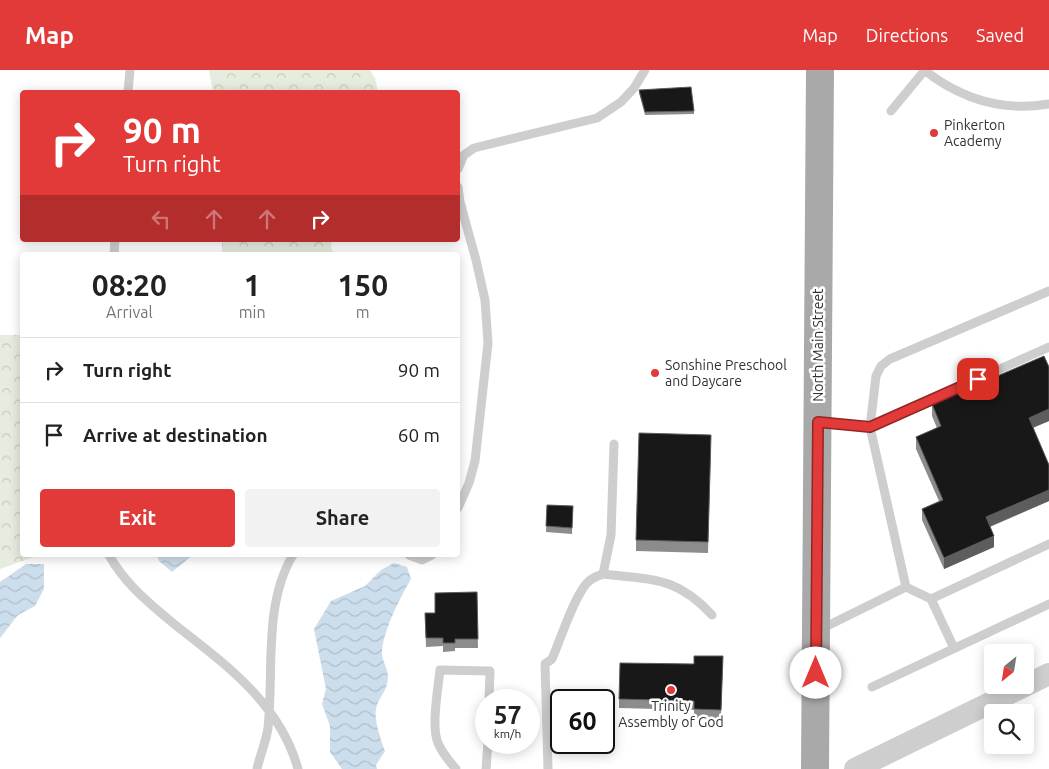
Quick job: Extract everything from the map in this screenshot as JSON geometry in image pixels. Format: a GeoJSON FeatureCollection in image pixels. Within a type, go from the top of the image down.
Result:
{"type":"FeatureCollection","features":[{"type":"Feature","properties":{"kind":"main road","name":"North Main Street"},"geometry":{"type":"LineString","coordinates":[[815,769],[820,70]]}},
{"type":"Feature","properties":{"kind":"street"},"geometry":{"type":"LineString","coordinates":[[855,769],[1049,674]]}},
{"type":"Feature","properties":{"kind":"lane"},"geometry":{"type":"LineString","coordinates":[[128,90],[130,70]]}},
{"type":"Feature","properties":{"kind":"lane"},"geometry":{"type":"LineString","coordinates":[[460,164],[464,155],[474,148],[597,118],[621,102],[634,88],[645,70]]}},
{"type":"Feature","properties":{"kind":"lane"},"geometry":{"type":"LineString","coordinates":[[890,111],[924,70],[949,88],[985,103],[1023,107],[1049,104]]}},
{"type":"Feature","properties":{"kind":"lane"},"geometry":{"type":"LineString","coordinates":[[460,202],[485,300],[488,343],[476,461],[460,503]]}},
{"type":"Feature","properties":{"kind":"lane"},"geometry":{"type":"LineString","coordinates":[[906,587],[870,427],[876,376],[880,366],[890,359],[1049,291]]}},
{"type":"Feature","properties":{"kind":"lane"},"geometry":{"type":"LineString","coordinates":[[818,422],[870,427],[1049,347]]}},
{"type":"Feature","properties":{"kind":"lane"},"geometry":{"type":"LineString","coordinates":[[603,574],[611,535],[614,444]]}},
{"type":"Feature","properties":{"kind":"lane"},"geometry":{"type":"LineString","coordinates":[[931,599],[1049,544]]}},
{"type":"Feature","properties":{"kind":"lane"},"geometry":{"type":"LineString","coordinates":[[110,557],[134,590],[216,656],[269,709],[283,732],[298,769]]}},
{"type":"Feature","properties":{"kind":"lane"},"geometry":{"type":"LineString","coordinates":[[257,769],[266,740],[275,611],[285,567],[292,557]]}},
{"type":"Feature","properties":{"kind":"lane"},"geometry":{"type":"LineString","coordinates":[[414,557],[422,560],[428,557]]}},
{"type":"Feature","properties":{"kind":"lane"},"geometry":{"type":"LineString","coordinates":[[548,769],[545,664],[552,658],[580,594],[587,583],[594,577],[603,574],[667,582],[684,590],[699,601],[712,615]]}},
{"type":"Feature","properties":{"kind":"lane"},"geometry":{"type":"LineString","coordinates":[[816,631],[906,587]]}},
{"type":"Feature","properties":{"kind":"lane"},"geometry":{"type":"LineString","coordinates":[[906,587],[931,599],[954,648]]}},
{"type":"Feature","properties":{"kind":"lane"},"geometry":{"type":"LineString","coordinates":[[872,687],[1049,604]]}},
{"type":"Feature","properties":{"kind":"lane"},"geometry":{"type":"LineString","coordinates":[[456,769],[445,758],[437,742],[435,729],[440,670],[490,671],[490,689]]}},
{"type":"Feature","properties":{"kind":"lane"},"geometry":{"type":"LineString","coordinates":[[486,769],[487,754]]}},
{"type":"Feature","properties":{"kind":"green space"},"geometry":{"type":"Polygon","coordinates":[[[209,70],[370,70],[375,78],[378,90],[213,90],[209,70]]]}},
{"type":"Feature","properties":{"kind":"green space"},"geometry":{"type":"Polygon","coordinates":[[[222,242],[332,242],[333,252],[222,252],[222,242]]]}},
{"type":"Feature","properties":{"kind":"green space"},"geometry":{"type":"Polygon","coordinates":[[[0,335],[20,335],[20,557],[33,557],[0,569],[0,335]]]}},
{"type":"Feature","properties":{"kind":"water"},"geometry":{"type":"Polygon","coordinates":[[[158,557],[191,557],[172,572],[159,561],[158,557]]]}},
{"type":"Feature","properties":{"kind":"water"},"geometry":{"type":"Polygon","coordinates":[[[394,563],[407,567],[411,579],[389,624],[383,642],[382,651],[388,674],[388,682],[377,705],[376,719],[385,751],[376,765],[377,769],[342,769],[330,752],[330,726],[322,704],[326,689],[314,629],[331,601],[365,586],[381,570],[394,563]]]}},
{"type":"Feature","properties":{"kind":"water"},"geometry":{"type":"Polygon","coordinates":[[[26,564],[44,564],[44,589],[35,606],[18,615],[0,638],[0,582],[26,564]]]}},
{"type":"Feature","properties":{"kind":"building"},"geometry":{"type":"Polygon","coordinates":[[[691,87],[694,111],[645,112],[639,90],[691,87]]]}},
{"type":"Feature","properties":{"kind":"building"},"geometry":{"type":"Polygon","coordinates":[[[1044,356],[1049,367],[1049,409],[1029,418],[1049,465],[1049,490],[986,517],[994,536],[944,558],[922,509],[943,500],[916,437],[941,426],[932,404],[1044,356]]]}},
{"type":"Feature","properties":{"kind":"building"},"geometry":{"type":"Polygon","coordinates":[[[639,433],[711,435],[708,542],[636,540],[639,433]]]}},
{"type":"Feature","properties":{"kind":"building"},"geometry":{"type":"Polygon","coordinates":[[[547,505],[573,506],[572,528],[546,526],[547,505]]]}},
{"type":"Feature","properties":{"kind":"building"},"geometry":{"type":"Polygon","coordinates":[[[477,592],[478,639],[455,639],[455,643],[443,643],[443,638],[426,638],[425,613],[435,613],[435,593],[477,592]]]}},
{"type":"Feature","properties":{"kind":"building","name":"Trinity Assembly of God"},"geometry":{"type":"Polygon","coordinates":[[[694,656],[723,656],[721,710],[694,709],[694,701],[619,699],[620,663],[694,664],[694,656]]]}},
{"type":"Feature","properties":{"kind":"place","name":"Pinkerton Academy"},"geometry":{"type":"Point","coordinates":[934,133]}},
{"type":"Feature","properties":{"kind":"place","name":"Sonshine Preschool and Daycare"},"geometry":{"type":"Point","coordinates":[655,373]}},
{"type":"Feature","properties":{"kind":"place","name":"Trinity Assembly of God"},"geometry":{"type":"Point","coordinates":[671,690]}},
{"type":"Feature","properties":{"kind":"route"},"geometry":{"type":"LineString","coordinates":[[816,673],[818,422],[870,427],[978,379]]}}]}
